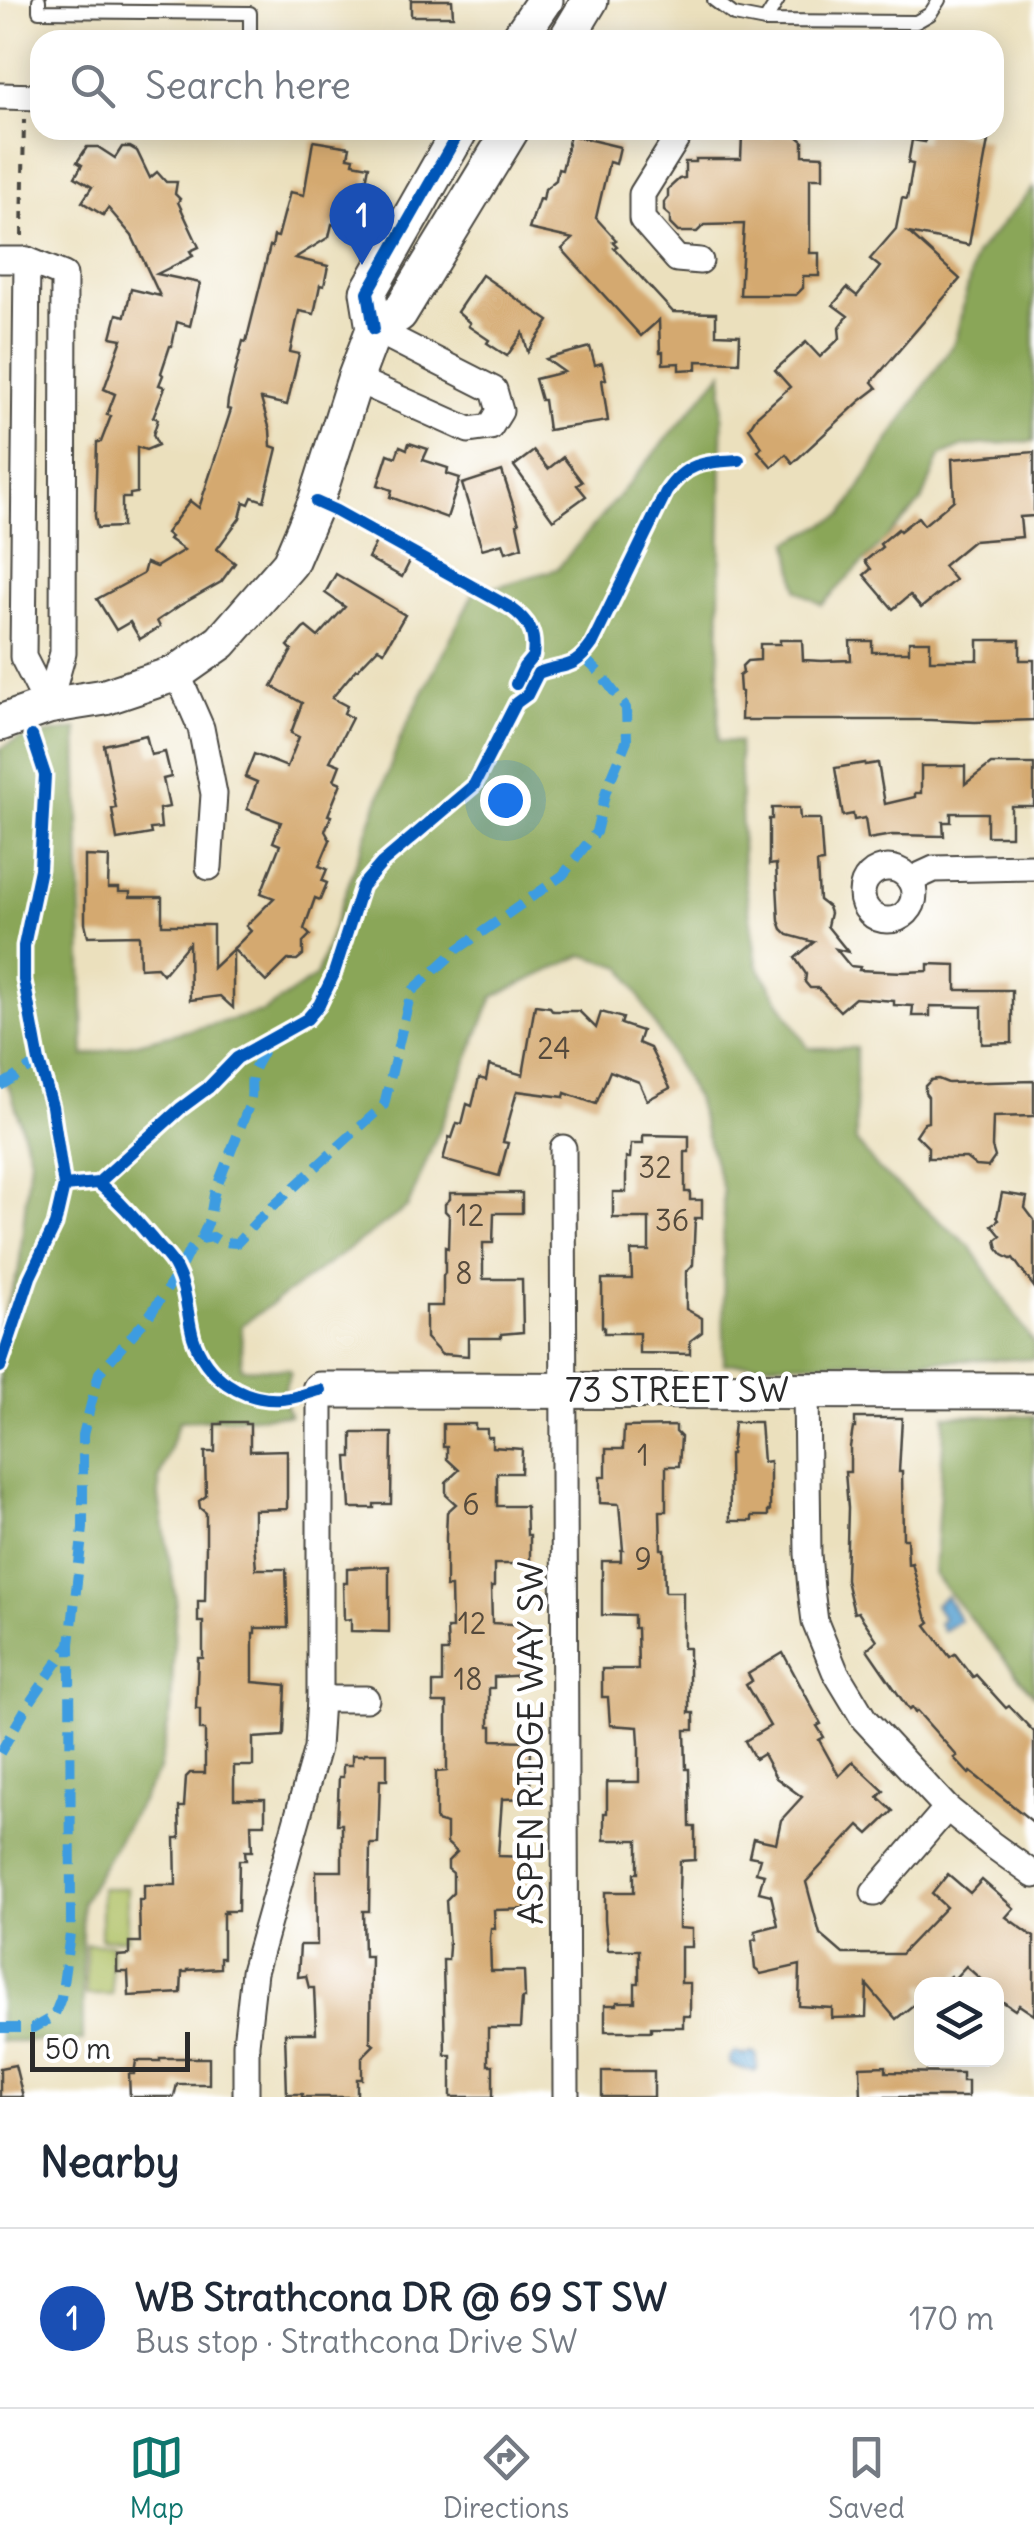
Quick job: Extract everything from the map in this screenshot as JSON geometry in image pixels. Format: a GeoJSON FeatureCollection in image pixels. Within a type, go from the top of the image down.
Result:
{"type":"FeatureCollection","features":[{"type":"Feature","properties":{"kind":"street"},"geometry":{"type":"LineString","coordinates":[[525,30],[545,0]]}},
{"type":"Feature","properties":{"kind":"street"},"geometry":{"type":"LineString","coordinates":[[572,30],[590,0]]}},
{"type":"Feature","properties":{"kind":"street"},"geometry":{"type":"LineString","coordinates":[[0,724],[48,706],[105,697],[177,673],[221,642],[290,563],[316,502],[374,329],[368,292],[454,140]]}},
{"type":"Feature","properties":{"kind":"street"},"geometry":{"type":"LineString","coordinates":[[374,329],[399,314],[505,140]]}},
{"type":"Feature","properties":{"kind":"street"},"geometry":{"type":"LineString","coordinates":[[676,140],[642,194],[642,220],[677,259],[700,261]]}},
{"type":"Feature","properties":{"kind":"street"},"geometry":{"type":"LineString","coordinates":[[0,260],[27,260],[64,276],[64,653],[48,706]]}},
{"type":"Feature","properties":{"kind":"street"},"geometry":{"type":"LineString","coordinates":[[27,260],[23,658],[48,706]]}},
{"type":"Feature","properties":{"kind":"street"},"geometry":{"type":"LineString","coordinates":[[355,379],[469,430],[490,428],[500,412],[494,390],[374,329]]}},
{"type":"Feature","properties":{"kind":"street"},"geometry":{"type":"LineString","coordinates":[[177,673],[202,728],[214,794],[209,867]]}},
{"type":"Feature","properties":{"kind":"street"},"geometry":{"type":"LineString","coordinates":[[910,880],[924,872],[946,868],[1034,867]]}},
{"type":"Feature","properties":{"kind":"street","name":"ASPEN RIDGE WAY SW"},"geometry":{"type":"LineString","coordinates":[[563,1148],[566,2097]]}},
{"type":"Feature","properties":{"kind":"street"},"geometry":{"type":"LineString","coordinates":[[246,2097],[246,2044],[254,1972],[317,1748],[320,1390]]}},
{"type":"Feature","properties":{"kind":"street","name":"73 STREET SW"},"geometry":{"type":"LineString","coordinates":[[320,1390],[1034,1391]]}},
{"type":"Feature","properties":{"kind":"street"},"geometry":{"type":"LineString","coordinates":[[806,1390],[808,1554],[815,1622],[835,1671],[864,1719],[947,1808],[1034,1875]]}},
{"type":"Feature","properties":{"kind":"street"},"geometry":{"type":"LineString","coordinates":[[320,1698],[366,1699]]}},
{"type":"Feature","properties":{"kind":"street"},"geometry":{"type":"LineString","coordinates":[[874,1892],[947,1808]]}},
{"type":"Feature","properties":{"kind":"lane"},"geometry":{"type":"LineString","coordinates":[[39,0],[39,12],[250,12],[250,30]]}},
{"type":"Feature","properties":{"kind":"lane"},"geometry":{"type":"LineString","coordinates":[[714,0],[734,15],[765,21],[916,22],[930,14],[940,0]]}},
{"type":"Feature","properties":{"kind":"lane"},"geometry":{"type":"LineString","coordinates":[[765,21],[778,0]]}},
{"type":"Feature","properties":{"kind":"path"},"geometry":{"type":"LineString","coordinates":[[22,97],[22,242],[27,260]]}},
{"type":"Feature","properties":{"kind":"green space"},"geometry":{"type":"Polygon","coordinates":[[[1034,187],[1034,441],[964,446],[940,456],[922,501],[822,605],[797,590],[789,542],[843,515],[955,341],[975,255],[1034,187]]]}},
{"type":"Feature","properties":{"kind":"green space"},"geometry":{"type":"Polygon","coordinates":[[[723,372],[718,741],[739,742],[743,868],[757,964],[808,1048],[856,1048],[856,1141],[880,1171],[971,1247],[1034,1344],[1034,1359],[724,1364],[723,1190],[696,1099],[623,967],[583,955],[493,997],[408,1207],[242,1325],[241,1368],[289,1369],[284,1394],[290,1415],[179,1421],[159,1479],[176,1599],[171,1710],[159,1770],[82,1902],[83,2041],[0,2041],[0,1325],[19,1269],[30,1157],[11,1091],[0,1074],[0,749],[19,739],[77,729],[84,1056],[263,1012],[316,976],[401,736],[479,582],[493,588],[557,569],[723,372]]]}},
{"type":"Feature","properties":{"kind":"green space"},"geometry":{"type":"Polygon","coordinates":[[[945,1416],[1034,1416],[1034,1695],[934,1575],[945,1416]]]}},
{"type":"Feature","properties":{"kind":"green space"},"geometry":{"type":"Polygon","coordinates":[[[101,1888],[127,1888],[127,1939],[101,1939],[101,1888]]]}},
{"type":"Feature","properties":{"kind":"green space"},"geometry":{"type":"Polygon","coordinates":[[[86,1944],[111,1944],[112,1995],[86,1995],[86,1944]]]}},
{"type":"Feature","properties":{"kind":"water"},"geometry":{"type":"Polygon","coordinates":[[[946,1596],[960,1620],[943,1631],[939,1623],[943,1619],[935,1604],[946,1596]]]}},
{"type":"Feature","properties":{"kind":"water"},"geometry":{"type":"Polygon","coordinates":[[[735,2052],[757,2055],[757,2069],[732,2065],[730,2057],[735,2052]]]}},
{"type":"Feature","properties":{"kind":"building"},"geometry":{"type":"Polygon","coordinates":[[[411,0],[452,0],[453,16],[411,16],[411,0]]]}},
{"type":"Feature","properties":{"kind":"building"},"geometry":{"type":"Polygon","coordinates":[[[569,140],[620,147],[616,164],[609,162],[596,218],[616,240],[614,248],[673,312],[716,313],[716,334],[740,335],[739,362],[697,361],[697,369],[679,370],[679,363],[663,364],[659,320],[641,336],[562,249],[573,239],[529,229],[539,199],[543,200],[545,189],[556,180],[558,169],[562,170],[569,140]]]}},
{"type":"Feature","properties":{"kind":"building"},"geometry":{"type":"Polygon","coordinates":[[[742,140],[802,140],[803,155],[823,156],[823,178],[810,178],[810,253],[819,253],[819,276],[803,276],[803,288],[796,295],[740,295],[744,224],[704,225],[697,232],[678,232],[664,211],[668,189],[685,178],[685,162],[741,159],[742,140]]]}},
{"type":"Feature","properties":{"kind":"building"},"geometry":{"type":"Polygon","coordinates":[[[912,140],[988,141],[969,245],[909,233],[960,279],[872,382],[877,388],[793,463],[786,454],[772,467],[758,451],[762,447],[749,428],[790,387],[775,370],[806,342],[820,357],[840,338],[839,328],[848,316],[833,305],[847,288],[857,296],[880,267],[870,259],[896,229],[902,198],[907,199],[913,164],[908,163],[912,140]]]}},
{"type":"Feature","properties":{"kind":"building"},"geometry":{"type":"Polygon","coordinates":[[[313,141],[350,147],[348,157],[354,158],[353,163],[369,166],[351,229],[332,224],[329,237],[295,258],[328,266],[314,314],[299,311],[290,352],[299,354],[287,405],[261,399],[271,446],[277,448],[264,501],[252,497],[249,504],[244,502],[240,518],[217,549],[235,563],[221,582],[157,621],[160,627],[140,639],[130,622],[116,630],[97,599],[143,574],[146,563],[156,567],[184,550],[166,533],[190,501],[199,508],[231,410],[227,409],[228,400],[270,246],[274,236],[278,237],[290,192],[304,195],[313,141]]]}},
{"type":"Feature","properties":{"kind":"building"},"geometry":{"type":"Polygon","coordinates":[[[87,147],[98,147],[115,158],[122,147],[130,147],[137,151],[150,178],[157,172],[166,182],[177,182],[175,194],[199,247],[190,251],[193,256],[157,274],[200,283],[190,326],[177,322],[161,373],[159,385],[165,387],[153,417],[158,419],[153,435],[158,445],[146,450],[137,447],[137,493],[122,498],[122,527],[97,528],[95,516],[97,442],[101,442],[111,416],[107,415],[115,394],[104,389],[122,339],[111,337],[117,314],[125,316],[131,289],[160,296],[132,236],[108,208],[103,215],[82,202],[92,187],[75,177],[82,165],[77,162],[87,147]]]}},
{"type":"Feature","properties":{"kind":"building"},"geometry":{"type":"Polygon","coordinates":[[[482,275],[549,321],[528,352],[523,333],[507,356],[487,343],[489,340],[468,326],[470,323],[457,312],[482,275]]]}},
{"type":"Feature","properties":{"kind":"building"},"geometry":{"type":"Polygon","coordinates":[[[590,347],[595,365],[602,363],[606,379],[602,380],[608,421],[548,430],[544,400],[535,379],[564,372],[546,359],[590,347]]]}},
{"type":"Feature","properties":{"kind":"building"},"geometry":{"type":"Polygon","coordinates":[[[409,443],[428,449],[423,460],[448,468],[447,474],[460,478],[447,518],[390,497],[392,490],[378,485],[388,454],[396,457],[400,446],[407,449],[409,443]]]}},
{"type":"Feature","properties":{"kind":"building"},"geometry":{"type":"Polygon","coordinates":[[[534,451],[548,469],[563,457],[582,482],[577,485],[586,496],[553,520],[514,466],[534,451]]]}},
{"type":"Feature","properties":{"kind":"building"},"geometry":{"type":"Polygon","coordinates":[[[1034,452],[1034,516],[1020,517],[1022,537],[973,541],[943,566],[955,580],[921,608],[910,595],[893,609],[864,575],[871,569],[865,561],[898,529],[918,517],[924,525],[954,500],[952,459],[1034,452]]]}},
{"type":"Feature","properties":{"kind":"building"},"geometry":{"type":"Polygon","coordinates":[[[502,471],[519,523],[522,547],[506,552],[503,543],[482,549],[462,484],[502,471]]]}},
{"type":"Feature","properties":{"kind":"building"},"geometry":{"type":"Polygon","coordinates":[[[376,542],[410,561],[402,577],[368,558],[376,542]]]}},
{"type":"Feature","properties":{"kind":"building"},"geometry":{"type":"Polygon","coordinates":[[[336,574],[405,615],[384,651],[378,648],[332,698],[347,706],[344,713],[352,718],[330,761],[340,765],[334,780],[341,783],[328,815],[331,816],[325,831],[330,840],[319,866],[327,869],[322,881],[327,883],[320,900],[315,898],[304,929],[310,935],[303,942],[303,955],[288,960],[266,982],[233,949],[251,931],[246,926],[274,898],[261,893],[280,845],[273,842],[281,822],[247,809],[257,782],[245,777],[254,754],[287,767],[299,737],[291,733],[302,703],[272,686],[292,650],[288,646],[303,629],[306,627],[318,637],[345,607],[325,593],[336,574]]]}},
{"type":"Feature","properties":{"kind":"building"},"geometry":{"type":"Polygon","coordinates":[[[780,640],[802,640],[803,660],[822,661],[851,660],[850,641],[872,641],[872,652],[909,652],[909,641],[930,641],[930,660],[978,660],[978,640],[1020,640],[1020,660],[1034,660],[1034,720],[741,720],[742,666],[747,661],[760,660],[760,644],[780,644],[780,640]]]}},
{"type":"Feature","properties":{"kind":"building"},"geometry":{"type":"Polygon","coordinates":[[[146,735],[151,755],[165,752],[171,777],[163,779],[169,807],[159,809],[161,828],[150,829],[151,834],[117,840],[112,809],[116,808],[104,745],[146,735]]]}},
{"type":"Feature","properties":{"kind":"building"},"geometry":{"type":"Polygon","coordinates":[[[878,763],[885,804],[921,793],[921,766],[965,766],[965,784],[991,764],[1034,764],[1034,806],[1011,806],[1011,836],[987,836],[987,813],[951,813],[951,822],[943,822],[944,836],[892,835],[868,839],[865,818],[843,816],[835,768],[878,763]]]}},
{"type":"Feature","properties":{"kind":"building"},"geometry":{"type":"Polygon","coordinates":[[[772,808],[799,808],[800,819],[820,819],[823,862],[817,863],[819,900],[830,913],[827,926],[848,952],[836,949],[850,966],[904,972],[928,971],[928,964],[956,965],[956,990],[1012,990],[1012,1043],[982,1044],[982,1007],[930,1006],[930,1016],[912,1016],[913,1006],[855,998],[840,1011],[818,988],[810,988],[795,958],[814,942],[788,935],[779,921],[776,864],[769,865],[772,808]]]}},
{"type":"Feature","properties":{"kind":"building"},"geometry":{"type":"Polygon","coordinates":[[[85,856],[109,857],[108,888],[130,892],[130,897],[162,897],[162,925],[213,925],[213,968],[233,949],[233,1008],[220,996],[190,1000],[189,943],[163,974],[157,967],[140,968],[139,935],[88,936],[85,856]]]}},
{"type":"Feature","properties":{"kind":"building"},"geometry":{"type":"Polygon","coordinates":[[[535,1005],[553,1011],[579,1011],[596,1028],[601,1012],[623,1018],[621,1024],[642,1031],[638,1043],[650,1048],[670,1088],[647,1100],[639,1082],[610,1071],[596,1104],[565,1093],[564,1097],[517,1091],[503,1142],[508,1143],[499,1176],[443,1160],[449,1137],[452,1138],[457,1123],[462,1124],[467,1104],[472,1106],[479,1078],[486,1080],[489,1065],[523,1075],[535,1005]]]}},
{"type":"Feature","properties":{"kind":"building"},"geometry":{"type":"Polygon","coordinates":[[[938,1079],[948,1083],[1034,1081],[1034,1116],[993,1117],[995,1157],[988,1167],[976,1166],[966,1158],[928,1158],[928,1147],[916,1135],[928,1122],[925,1086],[938,1079]]]}},
{"type":"Feature","properties":{"kind":"building"},"geometry":{"type":"Polygon","coordinates":[[[643,1135],[689,1136],[685,1192],[690,1192],[690,1200],[702,1200],[702,1218],[695,1218],[693,1265],[686,1272],[686,1309],[702,1318],[702,1332],[690,1341],[690,1354],[639,1353],[639,1333],[604,1333],[602,1327],[602,1279],[632,1279],[631,1251],[649,1251],[649,1218],[613,1218],[613,1192],[626,1192],[626,1158],[630,1158],[631,1144],[643,1144],[643,1135]]]}},
{"type":"Feature","properties":{"kind":"building"},"geometry":{"type":"Polygon","coordinates":[[[450,1193],[522,1193],[522,1213],[494,1213],[493,1243],[483,1243],[483,1279],[522,1279],[523,1332],[501,1334],[501,1338],[468,1338],[468,1356],[442,1355],[426,1338],[426,1306],[443,1306],[449,1215],[445,1204],[450,1193]]]}},
{"type":"Feature","properties":{"kind":"building"},"geometry":{"type":"Polygon","coordinates":[[[1002,1193],[1027,1197],[1025,1208],[1034,1220],[1034,1287],[1013,1258],[998,1249],[996,1240],[1001,1236],[992,1225],[999,1220],[1002,1193]]]}},
{"type":"Feature","properties":{"kind":"building"},"geometry":{"type":"Polygon","coordinates":[[[855,1418],[902,1418],[899,1472],[903,1539],[907,1539],[908,1564],[912,1563],[930,1622],[926,1625],[950,1657],[955,1654],[973,1677],[976,1675],[1034,1732],[1034,1823],[969,1774],[917,1711],[909,1710],[867,1649],[877,1640],[858,1612],[854,1613],[846,1580],[845,1472],[850,1472],[855,1418]]]}},
{"type":"Feature","properties":{"kind":"building"},"geometry":{"type":"Polygon","coordinates":[[[734,1422],[760,1422],[763,1462],[770,1461],[770,1511],[768,1516],[752,1516],[752,1521],[730,1521],[729,1454],[734,1422]]]}},
{"type":"Feature","properties":{"kind":"building"},"geometry":{"type":"Polygon","coordinates":[[[215,1424],[250,1424],[250,1451],[287,1450],[287,1509],[254,1510],[256,1569],[286,1569],[288,1628],[255,1628],[253,1682],[286,1685],[284,1733],[253,1738],[253,1766],[234,1766],[234,1799],[265,1799],[265,1824],[251,1824],[252,1851],[245,1851],[246,1860],[239,1860],[238,1911],[223,1913],[220,1968],[182,1972],[181,1993],[129,1996],[128,1972],[117,1972],[117,1956],[129,1955],[129,1942],[140,1942],[139,1900],[144,1900],[144,1885],[176,1885],[175,1838],[180,1838],[179,1807],[184,1807],[186,1777],[190,1773],[205,1773],[205,1730],[200,1730],[200,1709],[196,1709],[198,1658],[203,1658],[203,1622],[198,1622],[198,1601],[205,1601],[206,1545],[206,1513],[199,1501],[206,1496],[205,1452],[215,1452],[215,1424]]]}},
{"type":"Feature","properties":{"kind":"building"},"geometry":{"type":"Polygon","coordinates":[[[443,1424],[475,1424],[475,1429],[487,1429],[492,1447],[522,1449],[521,1473],[497,1473],[497,1506],[526,1506],[530,1535],[530,1564],[494,1564],[491,1587],[492,1623],[529,1625],[531,1657],[529,1675],[494,1677],[494,1688],[489,1688],[492,1740],[530,1741],[531,1746],[530,1798],[502,1799],[498,1856],[527,1857],[528,1881],[525,1909],[494,1910],[491,1971],[524,1971],[525,1998],[520,2028],[488,2028],[493,2097],[451,2097],[451,2055],[445,2055],[443,1960],[448,1960],[449,1947],[446,1900],[453,1893],[453,1873],[448,1869],[448,1861],[457,1852],[447,1843],[447,1824],[436,1821],[436,1772],[447,1771],[447,1703],[433,1703],[433,1683],[442,1683],[442,1652],[448,1652],[447,1629],[452,1629],[451,1587],[446,1587],[446,1538],[447,1512],[456,1504],[446,1495],[446,1482],[459,1470],[447,1459],[443,1424]]]}},
{"type":"Feature","properties":{"kind":"building"},"geometry":{"type":"Polygon","coordinates":[[[676,1426],[681,1437],[679,1466],[666,1466],[666,1511],[660,1511],[665,1592],[683,1592],[683,1648],[689,1648],[689,1713],[694,1713],[694,1730],[685,1730],[695,1860],[680,1861],[679,1892],[679,1928],[692,1929],[692,1947],[681,1947],[681,1983],[690,1983],[690,2016],[683,2016],[683,2027],[605,2031],[605,2005],[635,2002],[635,1983],[639,1983],[639,1950],[608,1950],[605,1920],[605,1892],[634,1892],[638,1840],[604,1840],[604,1813],[607,1782],[639,1782],[639,1743],[638,1727],[610,1725],[608,1697],[602,1697],[602,1669],[638,1669],[634,1616],[602,1615],[602,1561],[621,1561],[623,1550],[619,1504],[600,1503],[600,1477],[606,1477],[606,1449],[623,1449],[624,1427],[676,1426]]]}},
{"type":"Feature","properties":{"kind":"building"},"geometry":{"type":"Polygon","coordinates":[[[352,1433],[392,1433],[391,1504],[350,1508],[347,1457],[352,1457],[352,1433]]]}},
{"type":"Feature","properties":{"kind":"building"},"geometry":{"type":"Polygon","coordinates":[[[389,1566],[389,1632],[351,1631],[351,1619],[344,1620],[343,1583],[347,1583],[347,1568],[389,1566]]]}},
{"type":"Feature","properties":{"kind":"building"},"geometry":{"type":"Polygon","coordinates":[[[783,1653],[821,1724],[817,1726],[824,1737],[819,1740],[839,1776],[853,1762],[884,1791],[878,1797],[893,1811],[869,1834],[859,1825],[806,1882],[820,1934],[843,1954],[901,1954],[946,1907],[932,1894],[948,1874],[970,1893],[982,1880],[1014,1908],[1006,1917],[1034,1937],[1034,2015],[1019,2005],[1015,2010],[1004,2002],[1004,1977],[978,1977],[966,1966],[956,1977],[914,1977],[914,2004],[896,2019],[867,1985],[866,2017],[832,2018],[832,2008],[799,2006],[800,1965],[761,1974],[755,1969],[755,1931],[778,1925],[771,1895],[759,1892],[764,1874],[756,1872],[760,1858],[749,1856],[753,1838],[776,1843],[781,1820],[802,1797],[776,1778],[763,1754],[755,1759],[745,1741],[770,1726],[746,1685],[752,1681],[748,1674],[783,1653]]]}},
{"type":"Feature","properties":{"kind":"building"},"geometry":{"type":"Polygon","coordinates":[[[387,1753],[387,1780],[380,1780],[378,1844],[370,1844],[369,1911],[363,1911],[364,1956],[371,1956],[370,2042],[374,2045],[362,2057],[357,2097],[287,2094],[285,2033],[316,2033],[314,1988],[309,1988],[306,1976],[298,1977],[300,1945],[317,1945],[316,1871],[342,1871],[342,1824],[337,1824],[339,1777],[343,1777],[343,1765],[352,1765],[352,1755],[387,1753]]]}},
{"type":"Feature","properties":{"kind":"building"},"geometry":{"type":"Polygon","coordinates":[[[209,2058],[209,2084],[177,2084],[174,2097],[130,2097],[129,2074],[134,2074],[136,2061],[209,2058]]]}},
{"type":"Feature","properties":{"kind":"building"},"geometry":{"type":"Polygon","coordinates":[[[15,2065],[23,2097],[0,2097],[0,2068],[15,2065]]]}},
{"type":"Feature","properties":{"kind":"building"},"geometry":{"type":"Polygon","coordinates":[[[886,2066],[886,2072],[962,2073],[962,2081],[968,2081],[968,2097],[861,2097],[860,2067],[886,2066]]]}},
{"type":"Feature","properties":{"kind":"building"},"geometry":{"type":"Polygon","coordinates":[[[602,2071],[654,2071],[654,2097],[602,2097],[602,2071]]]}},
{"type":"Feature","properties":{"kind":"marked path"},"geometry":{"type":"LineString","coordinates":[[0,1753],[70,1644],[83,1528],[83,1435],[99,1373],[149,1316],[189,1251],[201,1239],[213,1237],[237,1243],[384,1105],[411,992],[458,949],[563,875],[596,832],[606,791],[627,740],[626,708],[583,657]]}},
{"type":"Feature","properties":{"kind":"marked path"},"geometry":{"type":"LineString","coordinates":[[201,1239],[214,1194],[250,1103],[251,1079],[266,1043]]}},
{"type":"Feature","properties":{"kind":"marked path"},"geometry":{"type":"LineString","coordinates":[[0,1086],[39,1062]]}},
{"type":"Feature","properties":{"kind":"marked path"},"geometry":{"type":"LineString","coordinates":[[0,2028],[33,2028],[54,2016],[61,1998],[71,1927],[70,1645]]}},
{"type":"Feature","properties":{"kind":"cycle path"},"geometry":{"type":"LineString","coordinates":[[374,329],[368,292],[454,140]]}},
{"type":"Feature","properties":{"kind":"cycle path"},"geometry":{"type":"LineString","coordinates":[[64,1186],[98,1183],[237,1058],[307,1019],[319,1005],[333,976],[362,886],[382,863],[474,785],[516,703],[527,695],[538,673],[574,662],[592,644],[673,482],[697,466],[739,460]]}},
{"type":"Feature","properties":{"kind":"cycle path"},"geometry":{"type":"LineString","coordinates":[[316,502],[517,613],[530,628],[534,648],[516,684]]}},
{"type":"Feature","properties":{"kind":"cycle path"},"geometry":{"type":"LineString","coordinates":[[0,1367],[30,1277],[55,1225],[64,1186],[52,1106],[39,1062],[24,980],[24,946],[40,869],[45,775],[32,736]]}},
{"type":"Feature","properties":{"kind":"cycle path"},"geometry":{"type":"LineString","coordinates":[[98,1183],[174,1265],[193,1337],[216,1375],[239,1391],[267,1399],[291,1398],[320,1390]]}},
{"type":"Feature","properties":{"kind":"place","name":"WB Strathcona DR @ 69 ST SW"},"geometry":{"type":"Point","coordinates":[362,265]}}]}
